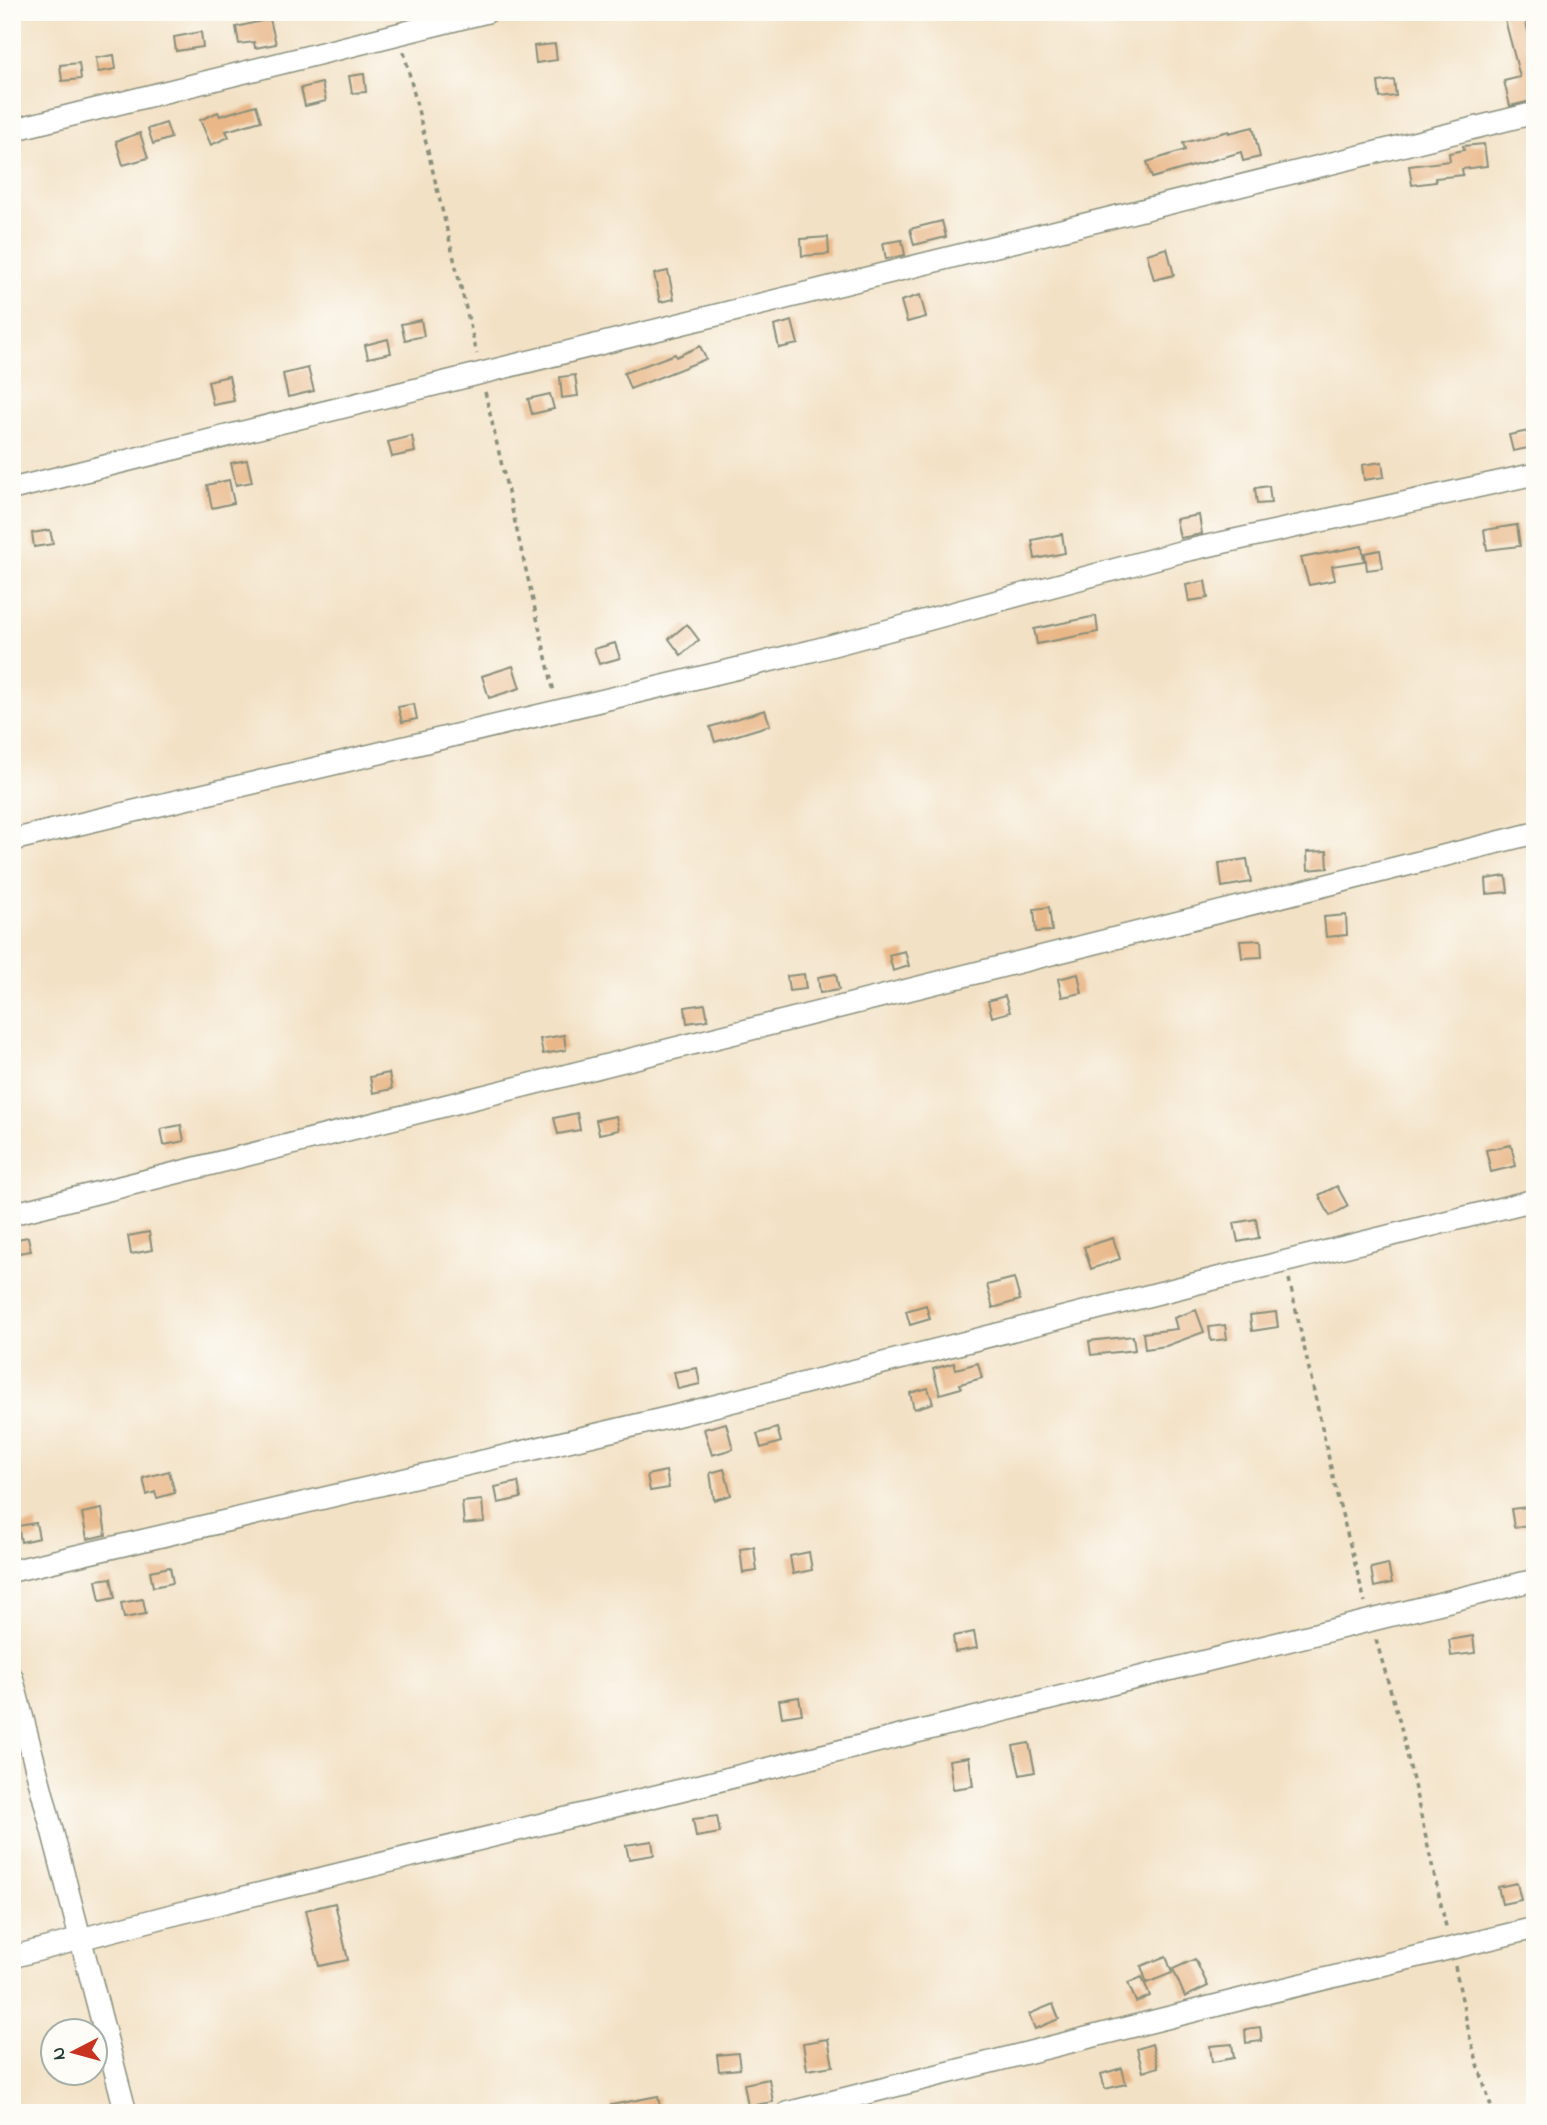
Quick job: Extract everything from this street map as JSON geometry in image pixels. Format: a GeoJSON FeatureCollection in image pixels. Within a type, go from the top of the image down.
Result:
{"type":"FeatureCollection","features":[{"type":"Feature","properties":{"kind":"street"},"geometry":{"type":"LineString","coordinates":[[12,130],[487,12]]}},
{"type":"Feature","properties":{"kind":"street"},"geometry":{"type":"LineString","coordinates":[[12,489],[1535,113]]}},
{"type":"Feature","properties":{"kind":"street"},"geometry":{"type":"LineString","coordinates":[[12,840],[811,651],[1180,552],[1535,474]]}},
{"type":"Feature","properties":{"kind":"street"},"geometry":{"type":"LineString","coordinates":[[12,1214],[1535,832]]}},
{"type":"Feature","properties":{"kind":"street"},"geometry":{"type":"LineString","coordinates":[[12,1571],[675,1416],[1535,1200]]}},
{"type":"Feature","properties":{"kind":"street"},"geometry":{"type":"LineString","coordinates":[[12,1957],[235,1899],[1535,1580]]}},
{"type":"Feature","properties":{"kind":"street"},"geometry":{"type":"LineString","coordinates":[[12,1677],[126,2113]]}},
{"type":"Feature","properties":{"kind":"street"},"geometry":{"type":"LineString","coordinates":[[787,2113],[1535,1928]]}},
{"type":"Feature","properties":{"kind":"path"},"geometry":{"type":"LineString","coordinates":[[1285,1261],[1337,1494],[1400,1723],[1470,2038],[1493,2113]]}},
{"type":"Feature","properties":{"kind":"building"},"geometry":{"type":"Polygon","coordinates":[[[1503,12],[1523,12],[1531,42],[1535,41],[1535,100],[1510,106],[1504,81],[1520,77],[1503,12]]]}},
{"type":"Feature","properties":{"kind":"building"},"geometry":{"type":"Polygon","coordinates":[[[270,19],[276,44],[255,48],[254,42],[239,44],[236,27],[270,19]]]}},
{"type":"Feature","properties":{"kind":"building"},"geometry":{"type":"Polygon","coordinates":[[[201,32],[203,47],[176,51],[174,37],[201,32]]]}},
{"type":"Feature","properties":{"kind":"building"},"geometry":{"type":"Polygon","coordinates":[[[555,44],[557,60],[536,63],[534,46],[555,44]]]}},
{"type":"Feature","properties":{"kind":"building"},"geometry":{"type":"Polygon","coordinates":[[[114,55],[116,69],[98,72],[96,58],[114,55]]]}},
{"type":"Feature","properties":{"kind":"building"},"geometry":{"type":"Polygon","coordinates":[[[79,63],[81,79],[62,81],[60,65],[79,63]]]}},
{"type":"Feature","properties":{"kind":"building"},"geometry":{"type":"Polygon","coordinates":[[[364,74],[366,92],[352,93],[349,76],[364,74]]]}},
{"type":"Feature","properties":{"kind":"building"},"geometry":{"type":"Polygon","coordinates":[[[1394,80],[1396,96],[1380,98],[1378,82],[1394,80]]]}},
{"type":"Feature","properties":{"kind":"building"},"geometry":{"type":"Polygon","coordinates":[[[322,83],[326,101],[305,106],[301,88],[322,83]]]}},
{"type":"Feature","properties":{"kind":"building"},"geometry":{"type":"Polygon","coordinates":[[[256,105],[261,121],[226,131],[229,137],[211,145],[200,120],[218,112],[220,116],[256,105]]]}},
{"type":"Feature","properties":{"kind":"building"},"geometry":{"type":"Polygon","coordinates":[[[166,123],[171,138],[153,144],[148,129],[166,123]]]}},
{"type":"Feature","properties":{"kind":"building"},"geometry":{"type":"Polygon","coordinates":[[[1253,127],[1260,157],[1243,161],[1241,152],[1152,178],[1147,162],[1185,150],[1183,143],[1253,127]]]}},
{"type":"Feature","properties":{"kind":"building"},"geometry":{"type":"Polygon","coordinates":[[[140,133],[148,158],[123,165],[116,141],[140,133]]]}},
{"type":"Feature","properties":{"kind":"building"},"geometry":{"type":"Polygon","coordinates":[[[1484,144],[1487,166],[1462,169],[1463,175],[1435,178],[1436,182],[1412,185],[1409,166],[1450,161],[1449,153],[1464,150],[1463,146],[1484,144]]]}},
{"type":"Feature","properties":{"kind":"building"},"geometry":{"type":"Polygon","coordinates":[[[942,221],[946,237],[914,245],[910,229],[942,221]]]}},
{"type":"Feature","properties":{"kind":"building"},"geometry":{"type":"Polygon","coordinates":[[[828,237],[829,254],[802,256],[801,239],[828,237]]]}},
{"type":"Feature","properties":{"kind":"building"},"geometry":{"type":"Polygon","coordinates":[[[902,240],[905,255],[886,259],[883,243],[902,240]]]}},
{"type":"Feature","properties":{"kind":"building"},"geometry":{"type":"Polygon","coordinates":[[[1167,248],[1174,275],[1154,280],[1147,254],[1167,248]]]}},
{"type":"Feature","properties":{"kind":"building"},"geometry":{"type":"Polygon","coordinates":[[[668,271],[674,299],[660,302],[654,274],[668,271]]]}},
{"type":"Feature","properties":{"kind":"building"},"geometry":{"type":"Polygon","coordinates":[[[920,295],[926,317],[907,322],[901,301],[920,295]]]}},
{"type":"Feature","properties":{"kind":"building"},"geometry":{"type":"Polygon","coordinates":[[[421,320],[424,336],[405,340],[401,324],[421,320]]]}},
{"type":"Feature","properties":{"kind":"building"},"geometry":{"type":"Polygon","coordinates":[[[792,321],[798,344],[779,348],[774,326],[792,321]]]}},
{"type":"Feature","properties":{"kind":"building"},"geometry":{"type":"Polygon","coordinates":[[[388,339],[391,353],[368,358],[365,345],[388,339]]]}},
{"type":"Feature","properties":{"kind":"building"},"geometry":{"type":"Polygon","coordinates":[[[700,346],[706,359],[630,389],[624,373],[675,354],[676,357],[700,346]]]}},
{"type":"Feature","properties":{"kind":"building"},"geometry":{"type":"Polygon","coordinates":[[[308,368],[314,391],[288,397],[283,374],[308,368]]]}},
{"type":"Feature","properties":{"kind":"building"},"geometry":{"type":"Polygon","coordinates":[[[575,375],[578,396],[562,398],[560,377],[575,375]]]}},
{"type":"Feature","properties":{"kind":"building"},"geometry":{"type":"Polygon","coordinates":[[[229,376],[234,401],[213,405],[208,381],[229,376]]]}},
{"type":"Feature","properties":{"kind":"building"},"geometry":{"type":"Polygon","coordinates":[[[550,394],[554,409],[532,414],[528,399],[550,394]]]}},
{"type":"Feature","properties":{"kind":"building"},"geometry":{"type":"Polygon","coordinates":[[[1529,431],[1533,447],[1513,451],[1509,435],[1529,431]]]}},
{"type":"Feature","properties":{"kind":"building"},"geometry":{"type":"Polygon","coordinates":[[[412,436],[415,452],[392,457],[388,442],[412,436]]]}},
{"type":"Feature","properties":{"kind":"building"},"geometry":{"type":"Polygon","coordinates":[[[247,460],[252,482],[236,485],[231,463],[247,460]]]}},
{"type":"Feature","properties":{"kind":"building"},"geometry":{"type":"Polygon","coordinates":[[[1382,462],[1384,477],[1364,480],[1362,465],[1382,462]]]}},
{"type":"Feature","properties":{"kind":"building"},"geometry":{"type":"Polygon","coordinates":[[[229,480],[234,503],[212,508],[207,485],[229,480]]]}},
{"type":"Feature","properties":{"kind":"building"},"geometry":{"type":"Polygon","coordinates":[[[1269,486],[1271,503],[1257,504],[1255,488],[1269,486]]]}},
{"type":"Feature","properties":{"kind":"building"},"geometry":{"type":"Polygon","coordinates":[[[1199,515],[1202,534],[1180,538],[1176,519],[1199,515]]]}},
{"type":"Feature","properties":{"kind":"building"},"geometry":{"type":"Polygon","coordinates":[[[1517,525],[1520,546],[1487,550],[1484,530],[1517,525]]]}},
{"type":"Feature","properties":{"kind":"building"},"geometry":{"type":"Polygon","coordinates":[[[50,530],[53,544],[34,547],[32,533],[50,530]]]}},
{"type":"Feature","properties":{"kind":"building"},"geometry":{"type":"Polygon","coordinates":[[[1062,534],[1065,553],[1035,559],[1032,540],[1062,534]]]}},
{"type":"Feature","properties":{"kind":"building"},"geometry":{"type":"Polygon","coordinates":[[[1362,546],[1364,561],[1332,566],[1335,580],[1309,585],[1301,558],[1362,546]]]}},
{"type":"Feature","properties":{"kind":"building"},"geometry":{"type":"Polygon","coordinates":[[[1380,550],[1383,568],[1367,570],[1365,553],[1380,550]]]}},
{"type":"Feature","properties":{"kind":"building"},"geometry":{"type":"Polygon","coordinates":[[[1205,581],[1208,598],[1189,601],[1186,585],[1205,581]]]}},
{"type":"Feature","properties":{"kind":"building"},"geometry":{"type":"Polygon","coordinates":[[[1096,616],[1098,632],[1037,644],[1034,629],[1096,616]]]}},
{"type":"Feature","properties":{"kind":"building"},"geometry":{"type":"Polygon","coordinates":[[[687,624],[699,640],[681,655],[669,639],[687,624]]]}},
{"type":"Feature","properties":{"kind":"building"},"geometry":{"type":"Polygon","coordinates":[[[615,643],[620,658],[599,664],[594,649],[615,643]]]}},
{"type":"Feature","properties":{"kind":"building"},"geometry":{"type":"Polygon","coordinates":[[[513,666],[520,688],[489,698],[482,676],[513,666]]]}},
{"type":"Feature","properties":{"kind":"building"},"geometry":{"type":"Polygon","coordinates":[[[414,704],[417,719],[402,722],[398,707],[414,704]]]}},
{"type":"Feature","properties":{"kind":"building"},"geometry":{"type":"Polygon","coordinates":[[[765,710],[770,725],[715,742],[710,727],[765,710]]]}},
{"type":"Feature","properties":{"kind":"building"},"geometry":{"type":"Polygon","coordinates":[[[1327,851],[1328,868],[1308,870],[1307,852],[1327,851]]]}},
{"type":"Feature","properties":{"kind":"building"},"geometry":{"type":"Polygon","coordinates":[[[1247,859],[1251,882],[1222,887],[1219,863],[1247,859]]]}},
{"type":"Feature","properties":{"kind":"building"},"geometry":{"type":"Polygon","coordinates":[[[1506,876],[1508,892],[1487,894],[1486,879],[1506,876]]]}},
{"type":"Feature","properties":{"kind":"building"},"geometry":{"type":"Polygon","coordinates":[[[1049,907],[1052,931],[1036,932],[1034,909],[1049,907]]]}},
{"type":"Feature","properties":{"kind":"building"},"geometry":{"type":"Polygon","coordinates":[[[1346,915],[1347,935],[1326,937],[1324,917],[1346,915]]]}},
{"type":"Feature","properties":{"kind":"building"},"geometry":{"type":"Polygon","coordinates":[[[1261,940],[1262,957],[1242,958],[1240,941],[1261,940]]]}},
{"type":"Feature","properties":{"kind":"building"},"geometry":{"type":"Polygon","coordinates":[[[905,951],[909,966],[893,971],[889,955],[905,951]]]}},
{"type":"Feature","properties":{"kind":"building"},"geometry":{"type":"Polygon","coordinates":[[[804,974],[806,989],[789,991],[787,976],[804,974]]]}},
{"type":"Feature","properties":{"kind":"building"},"geometry":{"type":"Polygon","coordinates":[[[836,974],[839,990],[820,993],[818,977],[836,974]]]}},
{"type":"Feature","properties":{"kind":"building"},"geometry":{"type":"Polygon","coordinates":[[[1078,974],[1082,993],[1062,997],[1058,979],[1078,974]]]}},
{"type":"Feature","properties":{"kind":"building"},"geometry":{"type":"Polygon","coordinates":[[[1005,996],[1010,1012],[992,1017],[988,1001],[1005,996]]]}},
{"type":"Feature","properties":{"kind":"building"},"geometry":{"type":"Polygon","coordinates":[[[705,1004],[708,1020],[687,1023],[685,1007],[705,1004]]]}},
{"type":"Feature","properties":{"kind":"building"},"geometry":{"type":"Polygon","coordinates":[[[564,1035],[566,1050],[543,1054],[540,1039],[564,1035]]]}},
{"type":"Feature","properties":{"kind":"building"},"geometry":{"type":"Polygon","coordinates":[[[389,1073],[392,1089],[373,1093],[370,1077],[389,1073]]]}},
{"type":"Feature","properties":{"kind":"building"},"geometry":{"type":"Polygon","coordinates":[[[577,1113],[580,1130],[558,1134],[554,1118],[577,1113]]]}},
{"type":"Feature","properties":{"kind":"building"},"geometry":{"type":"Polygon","coordinates":[[[616,1116],[619,1130],[599,1134],[596,1120],[616,1116]]]}},
{"type":"Feature","properties":{"kind":"building"},"geometry":{"type":"Polygon","coordinates":[[[181,1125],[184,1141],[164,1145],[161,1129],[181,1125]]]}},
{"type":"Feature","properties":{"kind":"building"},"geometry":{"type":"Polygon","coordinates":[[[1511,1145],[1516,1166],[1491,1172],[1486,1150],[1511,1145]]]}},
{"type":"Feature","properties":{"kind":"building"},"geometry":{"type":"Polygon","coordinates":[[[1337,1186],[1348,1206],[1330,1216],[1319,1195],[1337,1186]]]}},
{"type":"Feature","properties":{"kind":"building"},"geometry":{"type":"Polygon","coordinates":[[[1256,1219],[1259,1238],[1238,1242],[1234,1223],[1256,1219]]]}},
{"type":"Feature","properties":{"kind":"building"},"geometry":{"type":"Polygon","coordinates":[[[149,1232],[152,1250],[131,1254],[128,1236],[149,1232]]]}},
{"type":"Feature","properties":{"kind":"building"},"geometry":{"type":"Polygon","coordinates":[[[28,1237],[31,1251],[12,1254],[12,1240],[28,1237]]]}},
{"type":"Feature","properties":{"kind":"building"},"geometry":{"type":"Polygon","coordinates":[[[1113,1238],[1120,1259],[1091,1269],[1084,1247],[1113,1238]]]}},
{"type":"Feature","properties":{"kind":"building"},"geometry":{"type":"Polygon","coordinates":[[[1014,1278],[1020,1300],[993,1308],[987,1285],[1014,1278]]]}},
{"type":"Feature","properties":{"kind":"building"},"geometry":{"type":"Polygon","coordinates":[[[926,1305],[930,1319],[910,1325],[906,1311],[926,1305]]]}},
{"type":"Feature","properties":{"kind":"building"},"geometry":{"type":"Polygon","coordinates":[[[1196,1310],[1204,1332],[1166,1346],[1145,1349],[1143,1333],[1177,1329],[1174,1318],[1196,1310]]]}},
{"type":"Feature","properties":{"kind":"building"},"geometry":{"type":"Polygon","coordinates":[[[1276,1312],[1278,1327],[1252,1331],[1250,1315],[1276,1312]]]}},
{"type":"Feature","properties":{"kind":"building"},"geometry":{"type":"Polygon","coordinates":[[[1225,1325],[1227,1339],[1211,1341],[1209,1327],[1225,1325]]]}},
{"type":"Feature","properties":{"kind":"building"},"geometry":{"type":"Polygon","coordinates":[[[1133,1336],[1135,1350],[1091,1355],[1089,1341],[1133,1336]]]}},
{"type":"Feature","properties":{"kind":"building"},"geometry":{"type":"Polygon","coordinates":[[[954,1363],[956,1369],[978,1363],[982,1378],[960,1384],[961,1388],[940,1394],[933,1369],[954,1363]]]}},
{"type":"Feature","properties":{"kind":"building"},"geometry":{"type":"Polygon","coordinates":[[[697,1368],[700,1384],[678,1389],[674,1372],[697,1368]]]}},
{"type":"Feature","properties":{"kind":"building"},"geometry":{"type":"Polygon","coordinates":[[[928,1388],[933,1403],[914,1409],[910,1393],[928,1388]]]}},
{"type":"Feature","properties":{"kind":"building"},"geometry":{"type":"Polygon","coordinates":[[[726,1423],[733,1449],[712,1455],[704,1429],[726,1423]]]}},
{"type":"Feature","properties":{"kind":"building"},"geometry":{"type":"Polygon","coordinates":[[[777,1428],[781,1442],[761,1448],[757,1434],[777,1428]]]}},
{"type":"Feature","properties":{"kind":"building"},"geometry":{"type":"Polygon","coordinates":[[[724,1469],[731,1495],[714,1500],[710,1473],[724,1469]]]}},
{"type":"Feature","properties":{"kind":"building"},"geometry":{"type":"Polygon","coordinates":[[[169,1471],[175,1493],[157,1498],[155,1492],[147,1495],[143,1478],[169,1471]]]}},
{"type":"Feature","properties":{"kind":"building"},"geometry":{"type":"Polygon","coordinates":[[[666,1471],[669,1488],[650,1491],[647,1475],[666,1471]]]}},
{"type":"Feature","properties":{"kind":"building"},"geometry":{"type":"Polygon","coordinates":[[[518,1482],[521,1498],[498,1503],[495,1487],[518,1482]]]}},
{"type":"Feature","properties":{"kind":"building"},"geometry":{"type":"Polygon","coordinates":[[[482,1500],[484,1522],[464,1524],[462,1502],[482,1500]]]}},
{"type":"Feature","properties":{"kind":"building"},"geometry":{"type":"Polygon","coordinates":[[[1526,1507],[1529,1525],[1514,1527],[1511,1509],[1526,1507]]]}},
{"type":"Feature","properties":{"kind":"building"},"geometry":{"type":"Polygon","coordinates":[[[102,1509],[106,1535],[87,1539],[82,1513],[102,1509]]]}},
{"type":"Feature","properties":{"kind":"building"},"geometry":{"type":"Polygon","coordinates":[[[36,1523],[39,1538],[21,1542],[18,1526],[36,1523]]]}},
{"type":"Feature","properties":{"kind":"building"},"geometry":{"type":"Polygon","coordinates":[[[754,1547],[757,1571],[743,1573],[740,1549],[754,1547]]]}},
{"type":"Feature","properties":{"kind":"building"},"geometry":{"type":"Polygon","coordinates":[[[809,1552],[812,1570],[793,1574],[790,1556],[809,1552]]]}},
{"type":"Feature","properties":{"kind":"building"},"geometry":{"type":"Polygon","coordinates":[[[1388,1564],[1392,1583],[1374,1587],[1371,1568],[1388,1564]]]}},
{"type":"Feature","properties":{"kind":"building"},"geometry":{"type":"Polygon","coordinates":[[[170,1567],[173,1583],[153,1587],[150,1571],[170,1567]]]}},
{"type":"Feature","properties":{"kind":"building"},"geometry":{"type":"Polygon","coordinates":[[[111,1578],[115,1598],[100,1601],[96,1580],[111,1578]]]}},
{"type":"Feature","properties":{"kind":"building"},"geometry":{"type":"Polygon","coordinates":[[[143,1599],[146,1614],[124,1618],[121,1603],[143,1599]]]}},
{"type":"Feature","properties":{"kind":"building"},"geometry":{"type":"Polygon","coordinates":[[[974,1632],[977,1648],[955,1652],[953,1636],[974,1632]]]}},
{"type":"Feature","properties":{"kind":"building"},"geometry":{"type":"Polygon","coordinates":[[[1473,1636],[1475,1653],[1451,1656],[1449,1640],[1473,1636]]]}},
{"type":"Feature","properties":{"kind":"building"},"geometry":{"type":"Polygon","coordinates":[[[799,1697],[802,1714],[782,1717],[779,1700],[799,1697]]]}},
{"type":"Feature","properties":{"kind":"building"},"geometry":{"type":"Polygon","coordinates":[[[1029,1743],[1035,1772],[1020,1775],[1013,1746],[1029,1743]]]}},
{"type":"Feature","properties":{"kind":"building"},"geometry":{"type":"Polygon","coordinates":[[[969,1757],[973,1786],[953,1789],[949,1760],[969,1757]]]}},
{"type":"Feature","properties":{"kind":"building"},"geometry":{"type":"Polygon","coordinates":[[[717,1816],[720,1833],[696,1837],[693,1819],[717,1816]]]}},
{"type":"Feature","properties":{"kind":"building"},"geometry":{"type":"Polygon","coordinates":[[[652,1841],[654,1855],[629,1859],[626,1845],[652,1841]]]}},
{"type":"Feature","properties":{"kind":"building"},"geometry":{"type":"Polygon","coordinates":[[[1517,1883],[1521,1900],[1502,1904],[1498,1887],[1517,1883]]]}},
{"type":"Feature","properties":{"kind":"building"},"geometry":{"type":"Polygon","coordinates":[[[335,1903],[348,1960],[319,1966],[306,1910],[335,1903]]]}},
{"type":"Feature","properties":{"kind":"building"},"geometry":{"type":"Polygon","coordinates":[[[1166,1956],[1172,1973],[1147,1983],[1141,1966],[1166,1956]]]}},
{"type":"Feature","properties":{"kind":"building"},"geometry":{"type":"Polygon","coordinates":[[[1195,1959],[1208,1986],[1185,1997],[1173,1969],[1195,1959]]]}},
{"type":"Feature","properties":{"kind":"building"},"geometry":{"type":"Polygon","coordinates":[[[1142,1977],[1150,1996],[1136,2002],[1128,1983],[1142,1977]]]}},
{"type":"Feature","properties":{"kind":"building"},"geometry":{"type":"Polygon","coordinates":[[[1053,2004],[1059,2019],[1035,2029],[1029,2014],[1053,2004]]]}},
{"type":"Feature","properties":{"kind":"building"},"geometry":{"type":"Polygon","coordinates":[[[1260,2027],[1262,2041],[1246,2043],[1245,2029],[1260,2027]]]}},
{"type":"Feature","properties":{"kind":"building"},"geometry":{"type":"Polygon","coordinates":[[[828,2039],[833,2066],[807,2070],[803,2043],[828,2039]]]}},
{"type":"Feature","properties":{"kind":"building"},"geometry":{"type":"Polygon","coordinates":[[[1152,2044],[1158,2067],[1143,2072],[1137,2049],[1152,2044]]]}},
{"type":"Feature","properties":{"kind":"building"},"geometry":{"type":"Polygon","coordinates":[[[1232,2044],[1234,2058],[1212,2062],[1210,2046],[1232,2044]]]}},
{"type":"Feature","properties":{"kind":"building"},"geometry":{"type":"Polygon","coordinates":[[[738,2053],[740,2069],[719,2071],[717,2055],[738,2053]]]}},
{"type":"Feature","properties":{"kind":"building"},"geometry":{"type":"Polygon","coordinates":[[[1122,2068],[1126,2084],[1105,2089],[1101,2074],[1122,2068]]]}},
{"type":"Feature","properties":{"kind":"building"},"geometry":{"type":"Polygon","coordinates":[[[769,2079],[773,2102],[748,2106],[744,2084],[769,2079]]]}},
{"type":"Feature","properties":{"kind":"building"},"geometry":{"type":"Polygon","coordinates":[[[658,2096],[661,2113],[612,2113],[611,2105],[658,2096]]]}}]}
